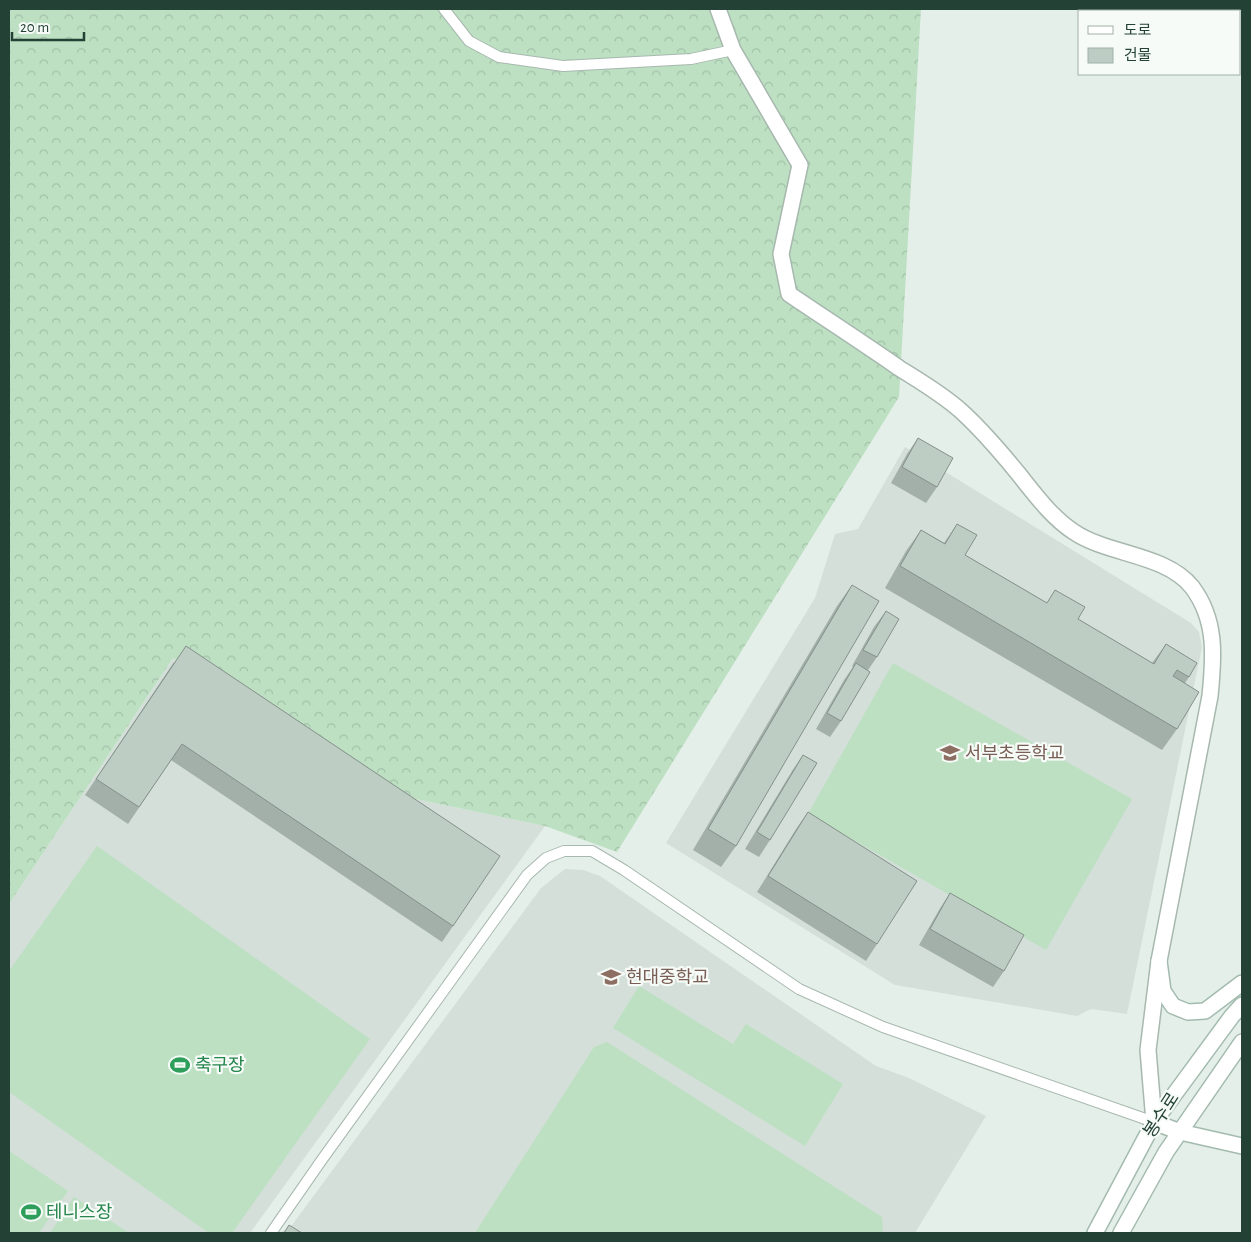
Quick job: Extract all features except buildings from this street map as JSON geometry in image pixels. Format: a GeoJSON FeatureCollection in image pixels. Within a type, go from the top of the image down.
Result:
{"type":"FeatureCollection","features":[{"type":"Feature","properties":{"kind":"street"},"geometry":{"type":"LineString","coordinates":[[718,9],[733,50],[800,165],[781,254],[789,294],[944,396],[979,428],[1042,504],[1058,520],[1074,532],[1100,545],[1149,559],[1178,575],[1190,585],[1207,613],[1214,659],[1210,696],[1159,961],[1148,1050],[1154,1122],[1180,1132],[1242,1146]]}},
{"type":"Feature","properties":{"kind":"street"},"geometry":{"type":"LineString","coordinates":[[1159,961],[1163,991],[1173,1006],[1188,1012],[1205,1011],[1242,983]]}},
{"type":"Feature","properties":{"kind":"street","name":"봉수로"},"geometry":{"type":"LineString","coordinates":[[1095,1233],[1154,1122],[1242,1005]]}},
{"type":"Feature","properties":{"kind":"street","name":"봉수로"},"geometry":{"type":"LineString","coordinates":[[1121,1233],[1166,1152],[1242,1042]]}},
{"type":"Feature","properties":{"kind":"lane"},"geometry":{"type":"LineString","coordinates":[[444,9],[469,41],[499,57],[517,60],[563,66],[690,59],[733,50]]}},
{"type":"Feature","properties":{"kind":"lane"},"geometry":{"type":"LineString","coordinates":[[271,1233],[526,876],[546,858],[564,851],[592,851],[624,870],[799,989],[882,1028],[1154,1122]]}},
{"type":"Feature","properties":{"kind":"shaded area","name":"서부초등학교"},"geometry":{"type":"Polygon","coordinates":[[[905,447],[1191,623],[1199,632],[1202,647],[1127,1014],[1091,1009],[1077,1016],[895,985],[666,843],[815,598],[835,534],[858,529],[905,447]]]}},
{"type":"Feature","properties":{"kind":"shaded area"},"geometry":{"type":"Polygon","coordinates":[[[173,658],[373,790],[545,826],[250,1233],[9,1233],[9,904],[173,658]]]}},
{"type":"Feature","properties":{"kind":"shaded area","name":"현대중학교"},"geometry":{"type":"Polygon","coordinates":[[[565,869],[583,870],[600,876],[876,1066],[909,1078],[986,1116],[915,1233],[280,1233],[292,1225],[541,888],[565,869]]]}},
{"type":"Feature","properties":{"kind":"green space"},"geometry":{"type":"Polygon","coordinates":[[[9,9],[921,9],[899,397],[617,852],[545,826],[373,790],[173,658],[9,904],[9,9]]]}},
{"type":"Feature","properties":{"kind":"green space"},"geometry":{"type":"Polygon","coordinates":[[[893,663],[1132,799],[1046,950],[808,814],[893,663]]]}},
{"type":"Feature","properties":{"kind":"green space","name":"축구장"},"geometry":{"type":"Polygon","coordinates":[[[97,846],[370,1039],[232,1233],[209,1233],[9,1092],[9,971],[97,846]]]}},
{"type":"Feature","properties":{"kind":"green space"},"geometry":{"type":"Polygon","coordinates":[[[639,986],[733,1044],[746,1024],[843,1084],[805,1146],[613,1028],[639,986]]]}},
{"type":"Feature","properties":{"kind":"green space"},"geometry":{"type":"Polygon","coordinates":[[[607,1042],[882,1217],[883,1230],[881,1233],[475,1233],[594,1047],[607,1042]]]}},
{"type":"Feature","properties":{"kind":"green space","name":"테니스장"},"geometry":{"type":"Polygon","coordinates":[[[9,1151],[68,1191],[39,1233],[9,1233],[9,1151]]]}},
{"type":"Feature","properties":{"kind":"green space"},"geometry":{"type":"Polygon","coordinates":[[[74,1197],[129,1233],[50,1233],[74,1197]]]}},
{"type":"Feature","properties":{"kind":"place","name":"서부초등학교"},"geometry":{"type":"Point","coordinates":[950,753]}},
{"type":"Feature","properties":{"kind":"place","name":"현대중학교"},"geometry":{"type":"Point","coordinates":[611,977]}},
{"type":"Feature","properties":{"kind":"place","name":"축구장"},"geometry":{"type":"Point","coordinates":[180,1065]}},
{"type":"Feature","properties":{"kind":"place","name":"테니스장"},"geometry":{"type":"Point","coordinates":[31,1212]}}]}
